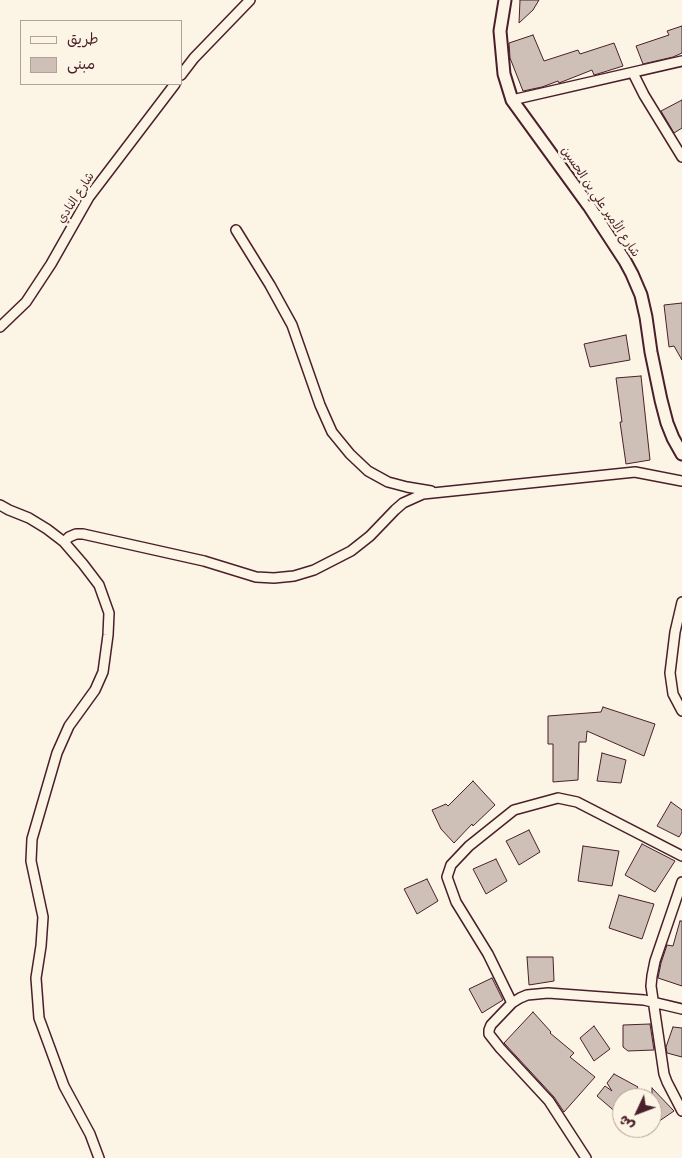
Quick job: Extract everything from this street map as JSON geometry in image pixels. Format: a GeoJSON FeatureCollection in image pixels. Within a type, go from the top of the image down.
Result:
{"type":"FeatureCollection","features":[{"type":"Feature","properties":{"kind":"street"},"geometry":{"type":"LineString","coordinates":[[182,75],[194,58],[250,0]]}},
{"type":"Feature","properties":{"kind":"street","name":"شارع الأمير علي بن الحسين"},"geometry":{"type":"LineString","coordinates":[[505,0],[500,31],[504,74],[512,100],[584,199],[632,274],[641,295],[646,317],[650,352],[661,400],[670,430],[682,454]]}},
{"type":"Feature","properties":{"kind":"street"},"geometry":{"type":"LineString","coordinates":[[512,100],[682,61]]}},
{"type":"Feature","properties":{"kind":"street"},"geometry":{"type":"LineString","coordinates":[[633,73],[644,95],[682,157]]}},
{"type":"Feature","properties":{"kind":"street","name":"شارع النادي"},"geometry":{"type":"LineString","coordinates":[[0,327],[26,302],[51,264],[89,197],[174,85]]}},
{"type":"Feature","properties":{"kind":"street"},"geometry":{"type":"LineString","coordinates":[[236,230],[292,325],[320,405],[332,432],[350,454],[368,471],[388,482],[441,492]]}},
{"type":"Feature","properties":{"kind":"street"},"geometry":{"type":"LineString","coordinates":[[64,542],[76,534],[83,534],[204,561],[256,577],[274,578],[294,576],[314,570],[351,551],[370,536],[404,503],[423,494],[635,472],[682,481]]}},
{"type":"Feature","properties":{"kind":"street"},"geometry":{"type":"LineString","coordinates":[[0,505],[4,510],[29,518],[64,542],[99,585],[109,613],[103,672],[95,690],[69,726],[57,753],[32,839],[31,861],[43,916],[36,978],[39,1018],[64,1086],[90,1134],[99,1158]]}},
{"type":"Feature","properties":{"kind":"street"},"geometry":{"type":"LineString","coordinates":[[682,602],[675,632],[670,673],[673,694],[682,711]]}},
{"type":"Feature","properties":{"kind":"street"},"geometry":{"type":"LineString","coordinates":[[512,1003],[488,954],[456,902],[447,877],[451,865],[469,846],[514,810],[558,798],[578,802],[682,856]]}},
{"type":"Feature","properties":{"kind":"street"},"geometry":{"type":"LineString","coordinates":[[682,882],[655,961],[651,986],[664,1074],[682,1111]]}},
{"type":"Feature","properties":{"kind":"street"},"geometry":{"type":"LineString","coordinates":[[586,1158],[549,1101],[489,1034],[491,1025],[512,1003],[520,998],[527,995],[548,993],[652,1002],[682,1009]]}},
{"type":"Feature","properties":{"kind":"building"},"geometry":{"type":"Polygon","coordinates":[[[520,0],[539,0],[533,10],[519,23],[520,0]]]}},
{"type":"Feature","properties":{"kind":"building"},"geometry":{"type":"Polygon","coordinates":[[[682,26],[682,53],[643,64],[636,46],[669,35],[667,31],[682,26]]]}},
{"type":"Feature","properties":{"kind":"building"},"geometry":{"type":"Polygon","coordinates":[[[533,35],[544,61],[578,50],[580,54],[614,43],[623,66],[594,75],[592,70],[559,83],[558,81],[523,91],[510,58],[509,43],[533,35]]]}},
{"type":"Feature","properties":{"kind":"building"},"geometry":{"type":"Polygon","coordinates":[[[682,100],[682,128],[674,133],[661,111],[682,100]]]}},
{"type":"Feature","properties":{"kind":"building"},"geometry":{"type":"Polygon","coordinates":[[[682,303],[682,360],[674,346],[669,347],[664,305],[682,303]]]}},
{"type":"Feature","properties":{"kind":"building"},"geometry":{"type":"Polygon","coordinates":[[[626,335],[630,360],[590,367],[584,344],[626,335]]]}},
{"type":"Feature","properties":{"kind":"building"},"geometry":{"type":"Polygon","coordinates":[[[641,376],[650,460],[626,464],[616,378],[641,376]]]}},
{"type":"Feature","properties":{"kind":"building"},"geometry":{"type":"Polygon","coordinates":[[[603,707],[655,724],[644,756],[587,731],[586,742],[579,742],[578,780],[553,782],[553,744],[548,744],[548,716],[601,712],[603,707]]]}},
{"type":"Feature","properties":{"kind":"building"},"geometry":{"type":"Polygon","coordinates":[[[602,753],[626,760],[621,783],[597,781],[602,753]]]}},
{"type":"Feature","properties":{"kind":"building"},"geometry":{"type":"Polygon","coordinates":[[[473,781],[495,805],[473,826],[472,824],[454,843],[441,829],[432,810],[446,804],[448,806],[473,781]]]}},
{"type":"Feature","properties":{"kind":"building"},"geometry":{"type":"Polygon","coordinates":[[[671,802],[682,810],[682,832],[679,837],[657,826],[671,802]]]}},
{"type":"Feature","properties":{"kind":"building"},"geometry":{"type":"Polygon","coordinates":[[[529,830],[540,852],[519,865],[506,841],[529,830]]]}},
{"type":"Feature","properties":{"kind":"building"},"geometry":{"type":"Polygon","coordinates":[[[642,844],[675,861],[655,892],[625,875],[642,844]]]}},
{"type":"Feature","properties":{"kind":"building"},"geometry":{"type":"Polygon","coordinates":[[[583,846],[619,851],[612,886],[578,881],[583,846]]]}},
{"type":"Feature","properties":{"kind":"building"},"geometry":{"type":"Polygon","coordinates":[[[496,859],[507,881],[486,894],[473,869],[496,859]]]}},
{"type":"Feature","properties":{"kind":"building"},"geometry":{"type":"Polygon","coordinates":[[[427,879],[438,901],[417,914],[404,889],[427,879]]]}},
{"type":"Feature","properties":{"kind":"building"},"geometry":{"type":"Polygon","coordinates":[[[619,895],[654,904],[642,939],[609,928],[619,895]]]}},
{"type":"Feature","properties":{"kind":"building"},"geometry":{"type":"Polygon","coordinates":[[[680,921],[682,921],[682,986],[658,978],[667,945],[673,946],[680,921]]]}},
{"type":"Feature","properties":{"kind":"building"},"geometry":{"type":"Polygon","coordinates":[[[527,957],[553,957],[554,981],[529,985],[527,957]]]}},
{"type":"Feature","properties":{"kind":"building"},"geometry":{"type":"Polygon","coordinates":[[[492,978],[503,1000],[482,1013],[469,989],[492,978]]]}},
{"type":"Feature","properties":{"kind":"building"},"geometry":{"type":"Polygon","coordinates":[[[533,1012],[550,1033],[574,1053],[570,1057],[595,1077],[564,1112],[554,1097],[504,1043],[533,1012]]]}},
{"type":"Feature","properties":{"kind":"building"},"geometry":{"type":"Polygon","coordinates":[[[650,1024],[654,1050],[628,1051],[623,1047],[623,1025],[650,1024]]]}},
{"type":"Feature","properties":{"kind":"building"},"geometry":{"type":"Polygon","coordinates":[[[594,1026],[610,1049],[594,1061],[580,1038],[594,1026]]]}},
{"type":"Feature","properties":{"kind":"building"},"geometry":{"type":"Polygon","coordinates":[[[673,1027],[682,1028],[682,1057],[667,1053],[666,1047],[673,1027]]]}},
{"type":"Feature","properties":{"kind":"building"},"geometry":{"type":"Polygon","coordinates":[[[614,1074],[638,1087],[612,1088],[612,1091],[607,1083],[614,1074]]]}},
{"type":"Feature","properties":{"kind":"building"},"geometry":{"type":"Polygon","coordinates":[[[605,1086],[612,1091],[612,1109],[597,1096],[605,1086]]]}},
{"type":"Feature","properties":{"kind":"building"},"geometry":{"type":"Polygon","coordinates":[[[662,1098],[674,1111],[662,1119],[662,1098]]]}}]}
